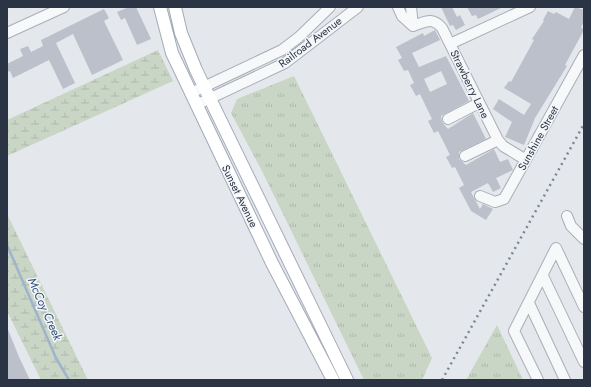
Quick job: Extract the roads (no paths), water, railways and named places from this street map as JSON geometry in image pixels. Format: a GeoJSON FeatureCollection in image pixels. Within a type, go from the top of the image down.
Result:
{"type":"FeatureCollection","features":[{"type":"Feature","properties":{"kind":"main road","name":"Sunset Avenue"},"geometry":{"type":"LineString","coordinates":[[160,7],[172,53],[196,105],[272,263],[333,380]]}},
{"type":"Feature","properties":{"kind":"main road","name":"Sunset Avenue"},"geometry":{"type":"LineString","coordinates":[[175,7],[186,49],[347,380]]}},
{"type":"Feature","properties":{"kind":"street"},"geometry":{"type":"LineString","coordinates":[[7,33],[64,7]]}},
{"type":"Feature","properties":{"kind":"street","name":"Railroad Avenue"},"geometry":{"type":"LineString","coordinates":[[191,93],[282,50],[299,37],[330,7]]}},
{"type":"Feature","properties":{"kind":"street","name":"Railroad Avenue"},"geometry":{"type":"LineString","coordinates":[[196,105],[285,63],[358,7]]}},
{"type":"Feature","properties":{"kind":"street"},"geometry":{"type":"LineString","coordinates":[[398,7],[402,16],[413,26]]}},
{"type":"Feature","properties":{"kind":"street"},"geometry":{"type":"LineString","coordinates":[[411,7],[413,11],[413,26]]}},
{"type":"Feature","properties":{"kind":"street"},"geometry":{"type":"LineString","coordinates":[[450,44],[530,7]]}},
{"type":"Feature","properties":{"kind":"street","name":"Strawberry Lane"},"geometry":{"type":"LineString","coordinates":[[413,26],[429,20],[437,22],[450,44],[498,140],[503,146],[526,160]]}},
{"type":"Feature","properties":{"kind":"street","name":"Sunshine Street"},"geometry":{"type":"LineString","coordinates":[[480,196],[495,202],[504,199],[584,55]]}},
{"type":"Feature","properties":{"kind":"street"},"geometry":{"type":"LineString","coordinates":[[448,119],[479,103]]}},
{"type":"Feature","properties":{"kind":"street"},"geometry":{"type":"LineString","coordinates":[[465,156],[498,140]]}},
{"type":"Feature","properties":{"kind":"street"},"geometry":{"type":"LineString","coordinates":[[567,216],[571,226],[584,239]]}},
{"type":"Feature","properties":{"kind":"street"},"geometry":{"type":"LineString","coordinates":[[538,380],[514,331],[556,248],[584,308]]}},
{"type":"Feature","properties":{"kind":"street"},"geometry":{"type":"LineString","coordinates":[[542,276],[584,362]]}},
{"type":"Feature","properties":{"kind":"street"},"geometry":{"type":"LineString","coordinates":[[529,303],[566,380]]}},
{"type":"Feature","properties":{"kind":"waterway","name":"McCoy Creek"},"geometry":{"type":"LineString","coordinates":[[7,245],[56,358],[69,380]]}},
{"type":"Feature","properties":{"kind":"railway"},"geometry":{"type":"LineString","coordinates":[[442,380],[584,124]]}}]}
